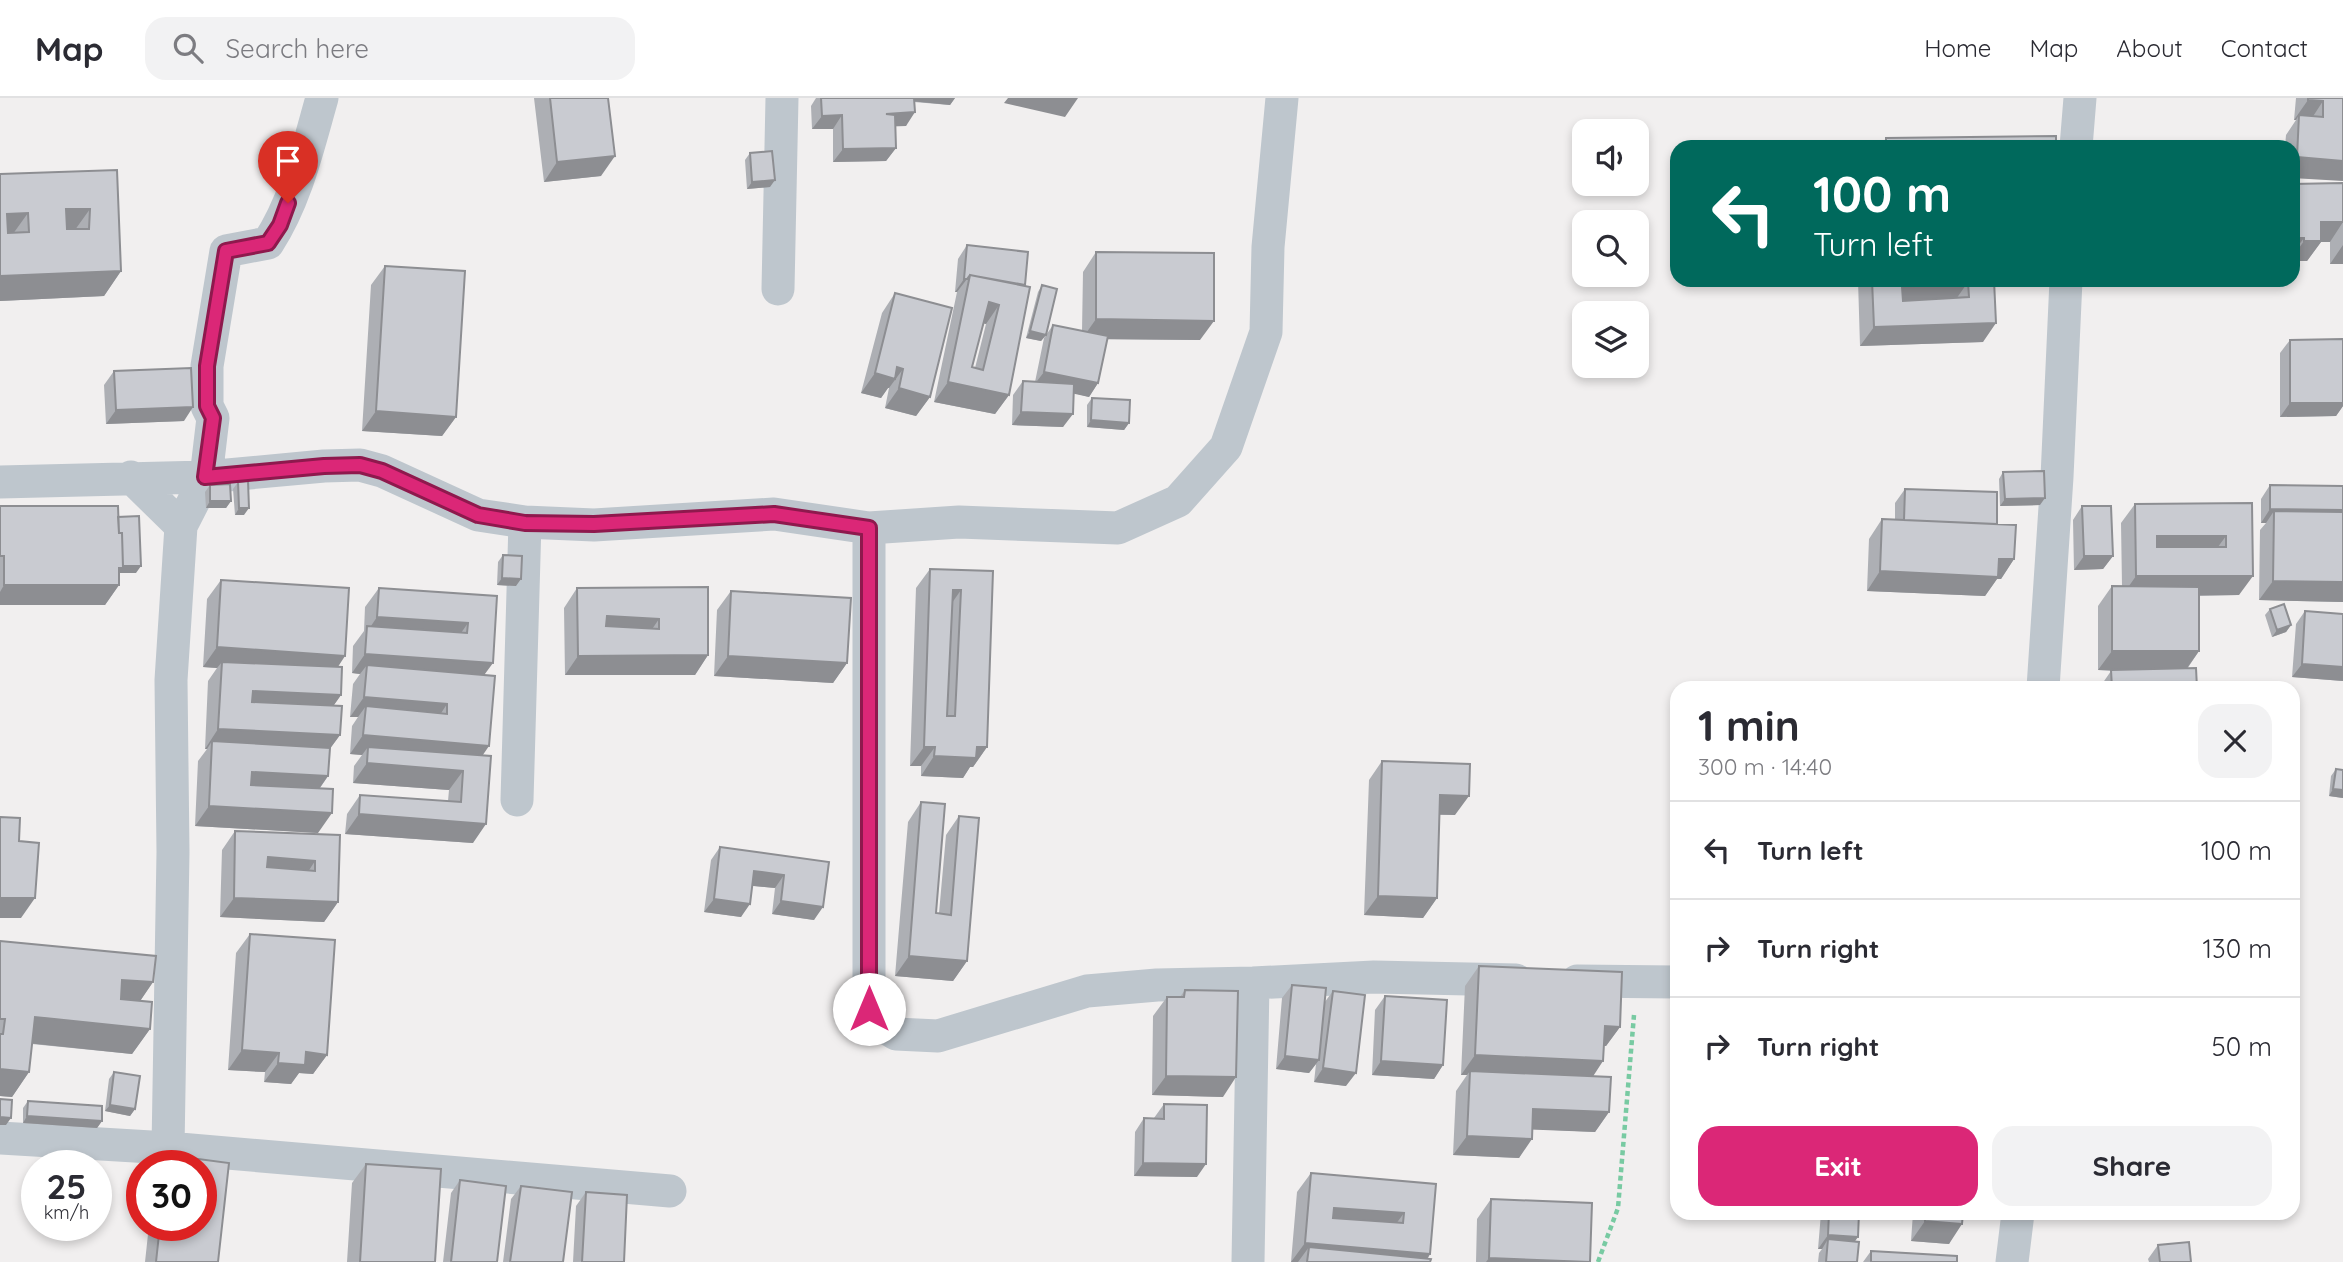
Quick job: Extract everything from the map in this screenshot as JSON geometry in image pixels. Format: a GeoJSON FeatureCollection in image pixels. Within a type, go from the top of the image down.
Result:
{"type":"FeatureCollection","features":[{"type":"Feature","properties":{"kind":"street"},"geometry":{"type":"LineString","coordinates":[[168,1148],[173,852],[171,680],[181,526],[205,477],[213,418],[207,406],[207,366],[226,251],[268,243],[280,225],[322,98]]}},
{"type":"Feature","properties":{"kind":"street"},"geometry":{"type":"LineString","coordinates":[[778,289],[782,98]]}},
{"type":"Feature","properties":{"kind":"street"},"geometry":{"type":"LineString","coordinates":[[0,482],[205,477],[360,465],[382,471],[478,515],[525,523],[594,524],[774,514],[869,528],[959,522],[1118,528],[1178,501],[1226,447],[1266,332],[1268,247],[1282,98]]}},
{"type":"Feature","properties":{"kind":"street"},"geometry":{"type":"LineString","coordinates":[[2077,140],[2080,98]]}},
{"type":"Feature","properties":{"kind":"street"},"geometry":{"type":"LineString","coordinates":[[2043,681],[2065,287]]}},
{"type":"Feature","properties":{"kind":"street"},"geometry":{"type":"LineString","coordinates":[[131,477],[181,526]]}},
{"type":"Feature","properties":{"kind":"street"},"geometry":{"type":"LineString","coordinates":[[517,800],[525,523]]}},
{"type":"Feature","properties":{"kind":"street"},"geometry":{"type":"LineString","coordinates":[[869,528],[869,1009],[878,1023],[896,1034],[938,1036],[1087,991],[1157,985],[1374,976],[1670,982]]}},
{"type":"Feature","properties":{"kind":"street"},"geometry":{"type":"LineString","coordinates":[[1248,1262],[1253,983]]}},
{"type":"Feature","properties":{"kind":"street"},"geometry":{"type":"LineString","coordinates":[[0,1138],[168,1148],[670,1191]]}},
{"type":"Feature","properties":{"kind":"street"},"geometry":{"type":"LineString","coordinates":[[2012,1262],[2017,1220]]}},
{"type":"Feature","properties":{"kind":"path"},"geometry":{"type":"LineString","coordinates":[[1598,1262],[1618,1208],[1637,982]]}},
{"type":"Feature","properties":{"kind":"building"},"geometry":{"type":"Polygon","coordinates":[[[550,98],[608,98],[615,156],[557,162],[550,98]]]}},
{"type":"Feature","properties":{"kind":"building"},"geometry":{"type":"Polygon","coordinates":[[[821,98],[914,98],[915,112],[886,114],[895,115],[896,148],[843,149],[842,115],[822,116],[821,98]]]}},
{"type":"Feature","properties":{"kind":"building"},"geometry":{"type":"Polygon","coordinates":[[[2343,98],[2343,161],[2300,157],[2299,115],[2323,117],[2323,101],[2308,100],[2343,98]]]}},
{"type":"Feature","properties":{"kind":"building"},"geometry":{"type":"Polygon","coordinates":[[[2056,136],[2056,140],[1886,140],[2056,136]]]}},
{"type":"Feature","properties":{"kind":"building"},"geometry":{"type":"Polygon","coordinates":[[[772,151],[775,180],[752,182],[750,153],[772,151]]]}},
{"type":"Feature","properties":{"kind":"building"},"geometry":{"type":"Polygon","coordinates":[[[117,170],[121,271],[0,276],[0,174],[117,170]],[[66,209],[67,229],[89,229],[90,209],[66,209]],[[28,213],[7,214],[8,233],[29,232],[28,213]]]}},
{"type":"Feature","properties":{"kind":"building"},"geometry":{"type":"Polygon","coordinates":[[[2343,183],[2343,222],[2321,222],[2321,241],[2304,241],[2304,238],[2300,238],[2300,184],[2343,183]]]}},
{"type":"Feature","properties":{"kind":"building"},"geometry":{"type":"Polygon","coordinates":[[[967,245],[1028,252],[1025,285],[970,275],[964,279],[967,245]]]}},
{"type":"Feature","properties":{"kind":"building"},"geometry":{"type":"Polygon","coordinates":[[[1096,252],[1214,253],[1214,321],[1096,319],[1096,252]]]}},
{"type":"Feature","properties":{"kind":"building"},"geometry":{"type":"Polygon","coordinates":[[[385,266],[465,271],[456,417],[376,411],[385,266]]]}},
{"type":"Feature","properties":{"kind":"building"},"geometry":{"type":"Polygon","coordinates":[[[970,275],[1030,287],[1009,395],[948,382],[970,275]],[[989,302],[972,367],[983,370],[999,305],[989,302]]]}},
{"type":"Feature","properties":{"kind":"building"},"geometry":{"type":"Polygon","coordinates":[[[1042,285],[1057,289],[1046,335],[1030,331],[1042,285]]]}},
{"type":"Feature","properties":{"kind":"building"},"geometry":{"type":"Polygon","coordinates":[[[1872,287],[1902,287],[1903,301],[1969,297],[1968,287],[1994,287],[1996,323],[1874,327],[1872,287]]]}},
{"type":"Feature","properties":{"kind":"building"},"geometry":{"type":"Polygon","coordinates":[[[895,293],[952,308],[930,397],[899,388],[903,369],[897,367],[895,379],[875,373],[895,293]]]}},
{"type":"Feature","properties":{"kind":"building"},"geometry":{"type":"Polygon","coordinates":[[[1053,325],[1108,336],[1098,383],[1044,372],[1053,325]]]}},
{"type":"Feature","properties":{"kind":"building"},"geometry":{"type":"Polygon","coordinates":[[[2343,339],[2343,403],[2290,403],[2290,340],[2343,339]]]}},
{"type":"Feature","properties":{"kind":"building"},"geometry":{"type":"Polygon","coordinates":[[[191,368],[193,407],[116,410],[114,371],[191,368]]]}},
{"type":"Feature","properties":{"kind":"building"},"geometry":{"type":"Polygon","coordinates":[[[1023,381],[1074,384],[1073,414],[1021,412],[1023,381]]]}},
{"type":"Feature","properties":{"kind":"building"},"geometry":{"type":"Polygon","coordinates":[[[1092,398],[1130,400],[1129,423],[1091,420],[1092,398]]]}},
{"type":"Feature","properties":{"kind":"building"},"geometry":{"type":"Polygon","coordinates":[[[2044,471],[2045,498],[2005,499],[2003,472],[2044,471]]]}},
{"type":"Feature","properties":{"kind":"building"},"geometry":{"type":"Polygon","coordinates":[[[248,481],[249,508],[239,508],[238,482],[248,481]]]}},
{"type":"Feature","properties":{"kind":"building"},"geometry":{"type":"Polygon","coordinates":[[[230,484],[231,501],[210,501],[210,485],[230,484]]]}},
{"type":"Feature","properties":{"kind":"building"},"geometry":{"type":"Polygon","coordinates":[[[2270,485],[2343,486],[2343,510],[2270,509],[2270,485]]]}},
{"type":"Feature","properties":{"kind":"building"},"geometry":{"type":"Polygon","coordinates":[[[1905,489],[1997,492],[1997,524],[1904,520],[1905,489]]]}},
{"type":"Feature","properties":{"kind":"building"},"geometry":{"type":"Polygon","coordinates":[[[2252,503],[2253,576],[2136,576],[2135,504],[2252,503]],[[2157,536],[2157,547],[2226,547],[2226,536],[2157,536]]]}},
{"type":"Feature","properties":{"kind":"building"},"geometry":{"type":"Polygon","coordinates":[[[0,506],[118,506],[123,568],[119,568],[119,585],[4,585],[4,556],[0,556],[0,506]]]}},
{"type":"Feature","properties":{"kind":"building"},"geometry":{"type":"Polygon","coordinates":[[[2082,506],[2111,506],[2113,556],[2084,556],[2082,506]]]}},
{"type":"Feature","properties":{"kind":"building"},"geometry":{"type":"Polygon","coordinates":[[[2274,511],[2343,512],[2343,582],[2273,581],[2274,511]]]}},
{"type":"Feature","properties":{"kind":"building"},"geometry":{"type":"Polygon","coordinates":[[[139,516],[141,566],[123,566],[122,533],[119,533],[118,517],[139,516]]]}},
{"type":"Feature","properties":{"kind":"building"},"geometry":{"type":"Polygon","coordinates":[[[1882,519],[2016,525],[2014,559],[1999,559],[1998,577],[1880,571],[1882,519]]]}},
{"type":"Feature","properties":{"kind":"building"},"geometry":{"type":"Polygon","coordinates":[[[503,555],[522,556],[521,579],[502,578],[503,555]]]}},
{"type":"Feature","properties":{"kind":"building"},"geometry":{"type":"Polygon","coordinates":[[[930,569],[993,571],[987,747],[977,747],[976,758],[934,756],[935,747],[924,747],[930,569]],[[953,590],[947,716],[955,716],[961,590],[953,590]]]}},
{"type":"Feature","properties":{"kind":"building"},"geometry":{"type":"Polygon","coordinates":[[[221,580],[349,588],[345,656],[217,647],[221,580]]]}},
{"type":"Feature","properties":{"kind":"building"},"geometry":{"type":"Polygon","coordinates":[[[2112,586],[2199,587],[2199,651],[2112,651],[2112,586]]]}},
{"type":"Feature","properties":{"kind":"building"},"geometry":{"type":"Polygon","coordinates":[[[708,587],[708,655],[578,656],[577,588],[708,587]],[[607,616],[606,626],[659,629],[659,619],[607,616]]]}},
{"type":"Feature","properties":{"kind":"building"},"geometry":{"type":"Polygon","coordinates":[[[379,588],[497,596],[493,663],[365,654],[367,626],[467,633],[468,623],[377,617],[379,588]]]}},
{"type":"Feature","properties":{"kind":"building"},"geometry":{"type":"Polygon","coordinates":[[[731,591],[851,598],[847,663],[728,656],[731,591]]]}},
{"type":"Feature","properties":{"kind":"building"},"geometry":{"type":"Polygon","coordinates":[[[2284,604],[2291,625],[2277,630],[2270,609],[2284,604]]]}},
{"type":"Feature","properties":{"kind":"building"},"geometry":{"type":"Polygon","coordinates":[[[2305,611],[2343,614],[2343,667],[2302,664],[2305,611]]]}},
{"type":"Feature","properties":{"kind":"building"},"geometry":{"type":"Polygon","coordinates":[[[222,662],[342,667],[341,695],[253,691],[252,702],[342,706],[340,735],[218,729],[222,662]]]}},
{"type":"Feature","properties":{"kind":"building"},"geometry":{"type":"Polygon","coordinates":[[[367,665],[495,676],[489,746],[363,735],[366,706],[447,714],[447,704],[364,697],[367,665]]]}},
{"type":"Feature","properties":{"kind":"building"},"geometry":{"type":"Polygon","coordinates":[[[2196,668],[2197,681],[2112,681],[2111,670],[2196,668]]]}},
{"type":"Feature","properties":{"kind":"building"},"geometry":{"type":"Polygon","coordinates":[[[212,741],[330,748],[328,776],[252,772],[251,785],[333,789],[332,813],[209,806],[212,741]]]}},
{"type":"Feature","properties":{"kind":"building"},"geometry":{"type":"Polygon","coordinates":[[[368,747],[491,756],[486,824],[359,814],[360,795],[461,802],[463,771],[367,763],[368,747]]]}},
{"type":"Feature","properties":{"kind":"building"},"geometry":{"type":"Polygon","coordinates":[[[1382,761],[1470,764],[1469,796],[1440,795],[1437,898],[1378,896],[1382,761]]]}},
{"type":"Feature","properties":{"kind":"building"},"geometry":{"type":"Polygon","coordinates":[[[2336,769],[2343,770],[2343,790],[2333,789],[2336,769]]]}},
{"type":"Feature","properties":{"kind":"building"},"geometry":{"type":"Polygon","coordinates":[[[921,802],[945,804],[936,913],[951,915],[959,816],[979,818],[967,961],[909,956],[921,802]]]}},
{"type":"Feature","properties":{"kind":"building"},"geometry":{"type":"Polygon","coordinates":[[[0,817],[20,818],[19,841],[39,843],[35,898],[0,898],[0,817]]]}},
{"type":"Feature","properties":{"kind":"building"},"geometry":{"type":"Polygon","coordinates":[[[235,831],[340,835],[338,902],[234,898],[235,831]],[[268,857],[267,867],[315,871],[315,861],[268,857]]]}},
{"type":"Feature","properties":{"kind":"building"},"geometry":{"type":"Polygon","coordinates":[[[720,847],[829,862],[823,907],[781,901],[784,875],[754,871],[750,904],[714,899],[720,847]]]}},
{"type":"Feature","properties":{"kind":"building"},"geometry":{"type":"Polygon","coordinates":[[[250,934],[335,940],[327,1055],[306,1052],[305,1065],[278,1063],[279,1053],[242,1050],[250,934]]]}},
{"type":"Feature","properties":{"kind":"building"},"geometry":{"type":"Polygon","coordinates":[[[0,941],[156,956],[153,982],[122,980],[121,999],[152,1002],[150,1029],[35,1017],[29,1072],[0,1069],[0,1034],[3,1034],[5,1019],[0,1019],[0,941]]]}},
{"type":"Feature","properties":{"kind":"building"},"geometry":{"type":"Polygon","coordinates":[[[1479,966],[1622,972],[1620,1027],[1605,1026],[1603,1061],[1475,1055],[1479,966]]]}},
{"type":"Feature","properties":{"kind":"building"},"geometry":{"type":"Polygon","coordinates":[[[1292,985],[1326,988],[1319,1060],[1285,1056],[1292,985]]]}},
{"type":"Feature","properties":{"kind":"building"},"geometry":{"type":"Polygon","coordinates":[[[1185,990],[1238,991],[1236,1077],[1166,1076],[1167,997],[1184,997],[1185,990]]]}},
{"type":"Feature","properties":{"kind":"building"},"geometry":{"type":"Polygon","coordinates":[[[1333,991],[1365,995],[1356,1073],[1323,1068],[1333,991]]]}},
{"type":"Feature","properties":{"kind":"building"},"geometry":{"type":"Polygon","coordinates":[[[1385,996],[1447,1000],[1443,1065],[1381,1061],[1385,996]]]}},
{"type":"Feature","properties":{"kind":"building"},"geometry":{"type":"Polygon","coordinates":[[[1470,1071],[1611,1077],[1609,1112],[1533,1109],[1532,1139],[1467,1136],[1470,1071]]]}},
{"type":"Feature","properties":{"kind":"building"},"geometry":{"type":"Polygon","coordinates":[[[114,1072],[140,1076],[135,1109],[110,1105],[114,1072]]]}},
{"type":"Feature","properties":{"kind":"building"},"geometry":{"type":"Polygon","coordinates":[[[0,1099],[12,1100],[11,1118],[0,1117],[0,1099]]]}},
{"type":"Feature","properties":{"kind":"building"},"geometry":{"type":"Polygon","coordinates":[[[28,1101],[102,1106],[102,1121],[27,1116],[28,1101]]]}},
{"type":"Feature","properties":{"kind":"building"},"geometry":{"type":"Polygon","coordinates":[[[1164,1104],[1207,1105],[1206,1164],[1143,1163],[1144,1118],[1164,1119],[1164,1104]]]}},
{"type":"Feature","properties":{"kind":"building"},"geometry":{"type":"Polygon","coordinates":[[[217,1161],[229,1163],[218,1262],[156,1262],[158,1241],[217,1241],[217,1161]]]}},
{"type":"Feature","properties":{"kind":"building"},"geometry":{"type":"Polygon","coordinates":[[[366,1164],[441,1169],[435,1262],[360,1262],[366,1164]]]}},
{"type":"Feature","properties":{"kind":"building"},"geometry":{"type":"Polygon","coordinates":[[[1311,1173],[1436,1184],[1430,1254],[1305,1243],[1311,1173]],[[1334,1208],[1333,1218],[1403,1223],[1404,1213],[1334,1208]]]}},
{"type":"Feature","properties":{"kind":"building"},"geometry":{"type":"Polygon","coordinates":[[[460,1180],[506,1186],[497,1262],[451,1262],[460,1180]]]}},
{"type":"Feature","properties":{"kind":"building"},"geometry":{"type":"Polygon","coordinates":[[[521,1186],[572,1192],[563,1262],[510,1262],[521,1186]]]}},
{"type":"Feature","properties":{"kind":"building"},"geometry":{"type":"Polygon","coordinates":[[[586,1192],[627,1195],[624,1262],[582,1262],[586,1192]]]}},
{"type":"Feature","properties":{"kind":"building"},"geometry":{"type":"Polygon","coordinates":[[[1491,1199],[1592,1203],[1590,1262],[1489,1258],[1491,1199]]]}},
{"type":"Feature","properties":{"kind":"building"},"geometry":{"type":"Polygon","coordinates":[[[1829,1220],[1859,1220],[1858,1237],[1828,1235],[1829,1220]]]}},
{"type":"Feature","properties":{"kind":"building"},"geometry":{"type":"Polygon","coordinates":[[[1925,1220],[1962,1220],[1962,1224],[1925,1220]]]}},
{"type":"Feature","properties":{"kind":"building"},"geometry":{"type":"Polygon","coordinates":[[[1828,1239],[1859,1242],[1857,1262],[1826,1262],[1828,1239]]]}},
{"type":"Feature","properties":{"kind":"building"},"geometry":{"type":"Polygon","coordinates":[[[2189,1242],[2191,1262],[2160,1262],[2158,1245],[2189,1242]]]}},
{"type":"Feature","properties":{"kind":"building"},"geometry":{"type":"Polygon","coordinates":[[[1309,1247],[1431,1259],[1430,1262],[1307,1262],[1309,1247]]]}},
{"type":"Feature","properties":{"kind":"building"},"geometry":{"type":"Polygon","coordinates":[[[1871,1251],[1957,1256],[1957,1262],[1871,1262],[1871,1251]]]}},
{"type":"Feature","properties":{"kind":"route"},"geometry":{"type":"LineString","coordinates":[[288,203],[280,225],[268,243],[226,251],[207,366],[207,406],[213,418],[205,477],[360,465],[382,471],[478,515],[525,523],[594,524],[774,514],[869,528],[869,1009]]}}]}
